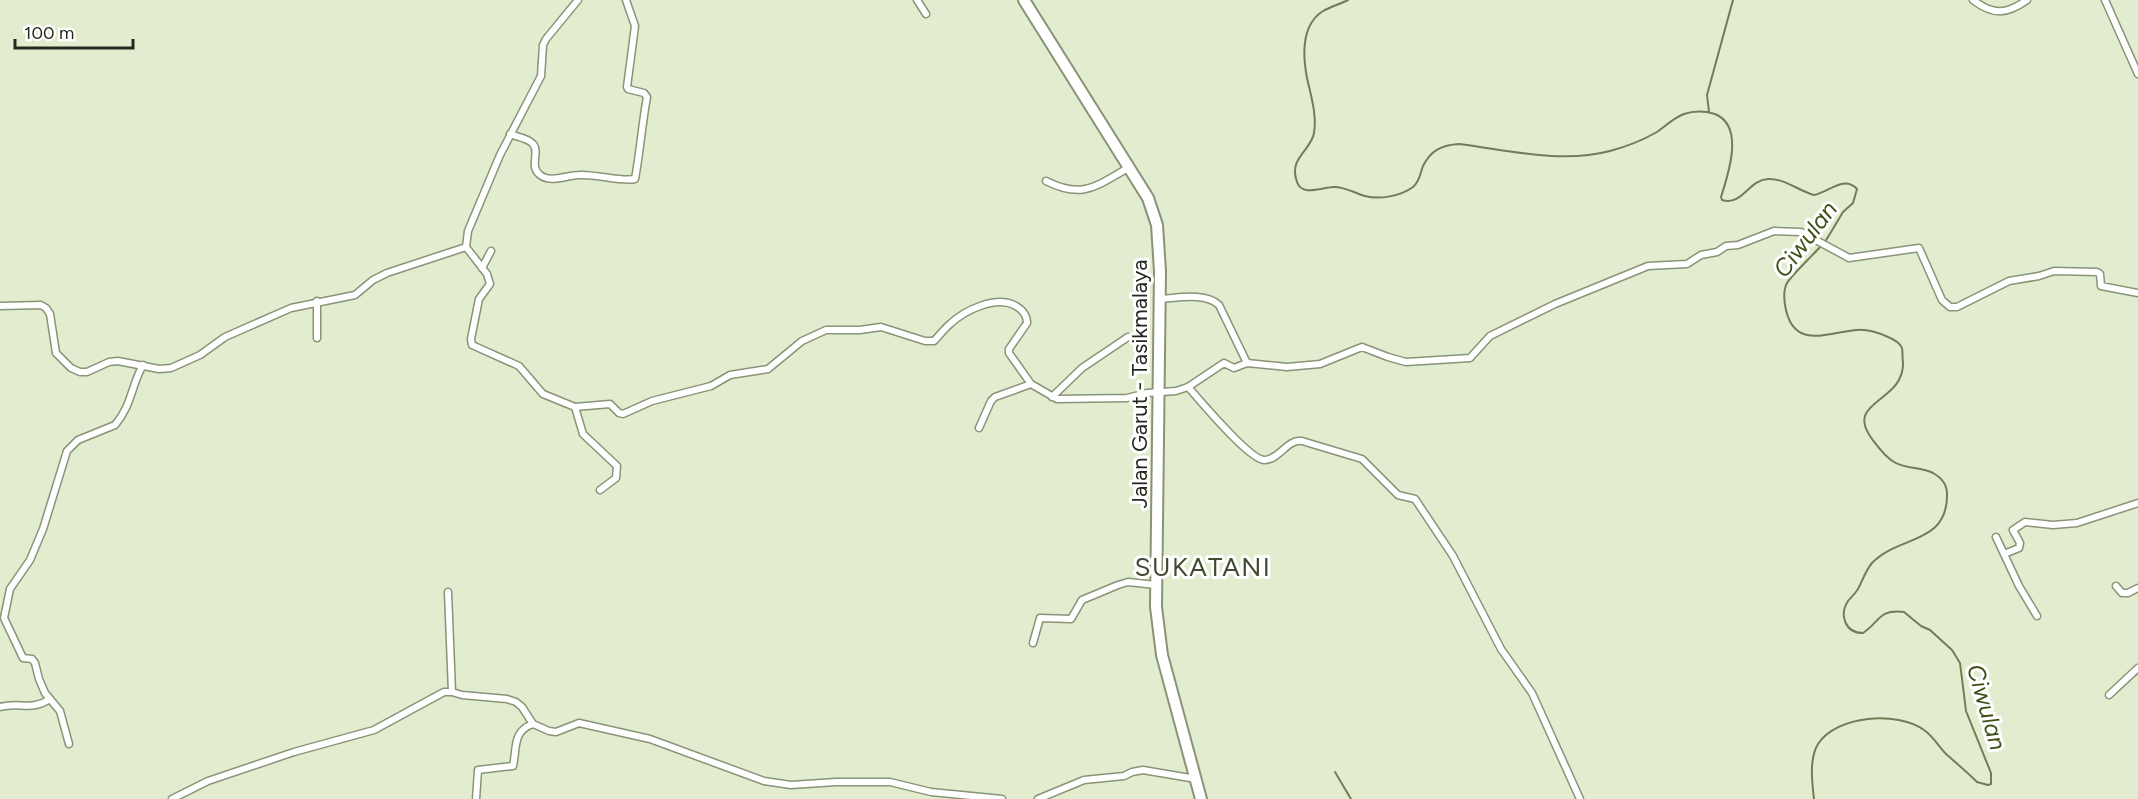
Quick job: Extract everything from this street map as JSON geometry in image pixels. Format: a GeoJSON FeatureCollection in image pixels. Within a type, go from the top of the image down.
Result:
{"type":"FeatureCollection","features":[{"type":"Feature","properties":{"kind":"main road","name":"Jalan Garut - Tasikmalaya"},"geometry":{"type":"LineString","coordinates":[[1024,0],[1130,167],[1155,214],[1159,246],[1160,299],[1156,607],[1162,656],[1201,799]]}},
{"type":"Feature","properties":{"kind":"street"},"geometry":{"type":"LineString","coordinates":[[578,0],[543,45],[542,76],[510,135],[468,231],[466,247],[489,277],[490,284],[479,299],[471,339],[472,345],[519,366],[543,394],[575,407],[610,404],[619,413],[624,414],[652,401],[707,387],[730,375],[768,369],[802,341],[826,330],[860,330],[881,327],[926,341],[934,341],[954,320],[987,303],[996,302],[1017,306],[1027,319],[1023,330],[1009,351],[1031,384],[1052,397],[1121,398],[1157,393],[1188,387],[1221,364],[1234,368],[1247,363],[1287,367],[1320,364],[1364,346],[1406,362],[1470,358],[1490,336],[1522,319],[1648,266],[1686,265],[1701,255],[1717,252],[1726,246],[1741,244],[1774,231],[1795,230],[1849,258],[1919,248],[1942,300],[1950,308],[1957,307],[2009,281],[2037,277],[2054,271],[2097,272],[2100,274],[2101,286],[2138,293]]}},
{"type":"Feature","properties":{"kind":"street"},"geometry":{"type":"LineString","coordinates":[[510,135],[534,144],[536,153],[534,166],[536,171],[544,177],[557,178],[591,174],[635,179],[646,98],[644,93],[627,87],[635,26],[626,0]]}},
{"type":"Feature","properties":{"kind":"street"},"geometry":{"type":"LineString","coordinates":[[917,0],[926,14]]}},
{"type":"Feature","properties":{"kind":"street"},"geometry":{"type":"LineString","coordinates":[[1972,0],[1985,8],[2002,12],[2013,10],[2027,0]]}},
{"type":"Feature","properties":{"kind":"street"},"geometry":{"type":"LineString","coordinates":[[2106,0],[2138,74]]}},
{"type":"Feature","properties":{"kind":"street"},"geometry":{"type":"LineString","coordinates":[[1046,181],[1064,189],[1084,190],[1130,167]]}},
{"type":"Feature","properties":{"kind":"street"},"geometry":{"type":"LineString","coordinates":[[0,306],[41,305],[46,308],[50,314],[56,353],[63,361],[80,372],[87,372],[109,362],[118,361],[159,369],[171,368],[184,364],[225,336],[291,308],[355,295],[373,280],[387,273],[466,247]]}},
{"type":"Feature","properties":{"kind":"street"},"geometry":{"type":"LineString","coordinates":[[482,268],[491,251]]}},
{"type":"Feature","properties":{"kind":"street"},"geometry":{"type":"LineString","coordinates":[[1160,299],[1214,300],[1219,305],[1247,363]]}},
{"type":"Feature","properties":{"kind":"street"},"geometry":{"type":"LineString","coordinates":[[316,338],[317,302]]}},
{"type":"Feature","properties":{"kind":"street"},"geometry":{"type":"LineString","coordinates":[[1052,397],[1082,368],[1128,337]]}},
{"type":"Feature","properties":{"kind":"street"},"geometry":{"type":"LineString","coordinates":[[69,744],[60,711],[39,679],[34,661],[23,658],[5,624],[6,600],[10,589],[30,560],[43,529],[67,451],[78,440],[118,421],[131,398],[142,365]]}},
{"type":"Feature","properties":{"kind":"street"},"geometry":{"type":"LineString","coordinates":[[979,428],[991,401],[1031,384]]}},
{"type":"Feature","properties":{"kind":"street"},"geometry":{"type":"LineString","coordinates":[[1188,387],[1233,437],[1256,458],[1270,459],[1295,441],[1302,441],[1362,459],[1398,495],[1415,499],[1453,556],[1501,649],[1532,693],[1580,799]]}},
{"type":"Feature","properties":{"kind":"street"},"geometry":{"type":"LineString","coordinates":[[575,407],[584,434],[617,466],[616,478],[600,490]]}},
{"type":"Feature","properties":{"kind":"street"},"geometry":{"type":"LineString","coordinates":[[2004,554],[2020,546],[2013,530],[2025,522],[2073,524],[2138,503]]}},
{"type":"Feature","properties":{"kind":"street"},"geometry":{"type":"LineString","coordinates":[[1996,537],[2019,586],[2037,616]]}},
{"type":"Feature","properties":{"kind":"street"},"geometry":{"type":"LineString","coordinates":[[1033,643],[1040,618],[1071,619],[1082,600],[1123,583],[1156,585]]}},
{"type":"Feature","properties":{"kind":"street"},"geometry":{"type":"LineString","coordinates":[[2116,586],[2122,593],[2138,588]]}},
{"type":"Feature","properties":{"kind":"street"},"geometry":{"type":"LineString","coordinates":[[448,592],[452,692]]}},
{"type":"Feature","properties":{"kind":"street"},"geometry":{"type":"LineString","coordinates":[[2109,695],[2138,668]]}},
{"type":"Feature","properties":{"kind":"street"},"geometry":{"type":"LineString","coordinates":[[172,799],[219,777],[294,752],[374,730],[437,696],[452,692],[516,702],[522,707],[532,724],[549,731],[556,732],[579,723],[650,739],[764,781],[791,784],[890,782],[931,792],[1002,799]]}},
{"type":"Feature","properties":{"kind":"street"},"geometry":{"type":"LineString","coordinates":[[0,707],[36,706],[50,699]]}},
{"type":"Feature","properties":{"kind":"street"},"geometry":{"type":"LineString","coordinates":[[477,799],[478,770],[513,766],[520,731],[532,724]]}},
{"type":"Feature","properties":{"kind":"street"},"geometry":{"type":"LineString","coordinates":[[1038,799],[1084,780],[1124,776],[1143,770],[1197,780]]}},
{"type":"Feature","properties":{"kind":"waterway","name":"Ciwulan"},"geometry":{"type":"LineString","coordinates":[[1348,0],[1323,11],[1316,17],[1307,33],[1305,61],[1315,126],[1312,139],[1295,167],[1297,182],[1303,189],[1338,187],[1365,196],[1377,198],[1390,196],[1413,187],[1430,156],[1438,149],[1447,146],[1459,144],[1554,156],[1591,155],[1640,140],[1684,114],[1703,112],[1715,114],[1724,120],[1730,129],[1732,152],[1722,200],[1735,199],[1761,180],[1768,179],[1786,183],[1814,195],[1842,184],[1852,185],[1857,189],[1853,203],[1843,212],[1825,242]]}},
{"type":"Feature","properties":{"kind":"waterway"},"geometry":{"type":"LineString","coordinates":[[1709,112],[1707,95],[1733,0]]}},
{"type":"Feature","properties":{"kind":"waterway","name":"Ciwulan"},"geometry":{"type":"LineString","coordinates":[[1814,799],[1812,764],[1818,744],[1827,734],[1839,727],[1868,719],[1899,720],[1924,730],[1977,782],[1991,784],[1991,773],[1966,711],[1960,663],[1952,650],[1930,630],[1921,626],[1904,612],[1884,614],[1863,633],[1852,630],[1845,622],[1845,606],[1858,589],[1872,563],[1883,554],[1931,531],[1945,510],[1947,490],[1945,484],[1936,475],[1898,464],[1888,457],[1872,439],[1865,426],[1865,416],[1870,408],[1895,386],[1901,375],[1903,362],[1900,344],[1885,336],[1865,330],[1814,336],[1797,330],[1790,322],[1784,293],[1787,283],[1821,246]]}},
{"type":"Feature","properties":{"kind":"waterway"},"geometry":{"type":"LineString","coordinates":[[1335,772],[1351,799]]}},
{"type":"Feature","properties":{"kind":"district","name":"SUKATANI"},"geometry":{"type":"Point","coordinates":[1203,567]}}]}
